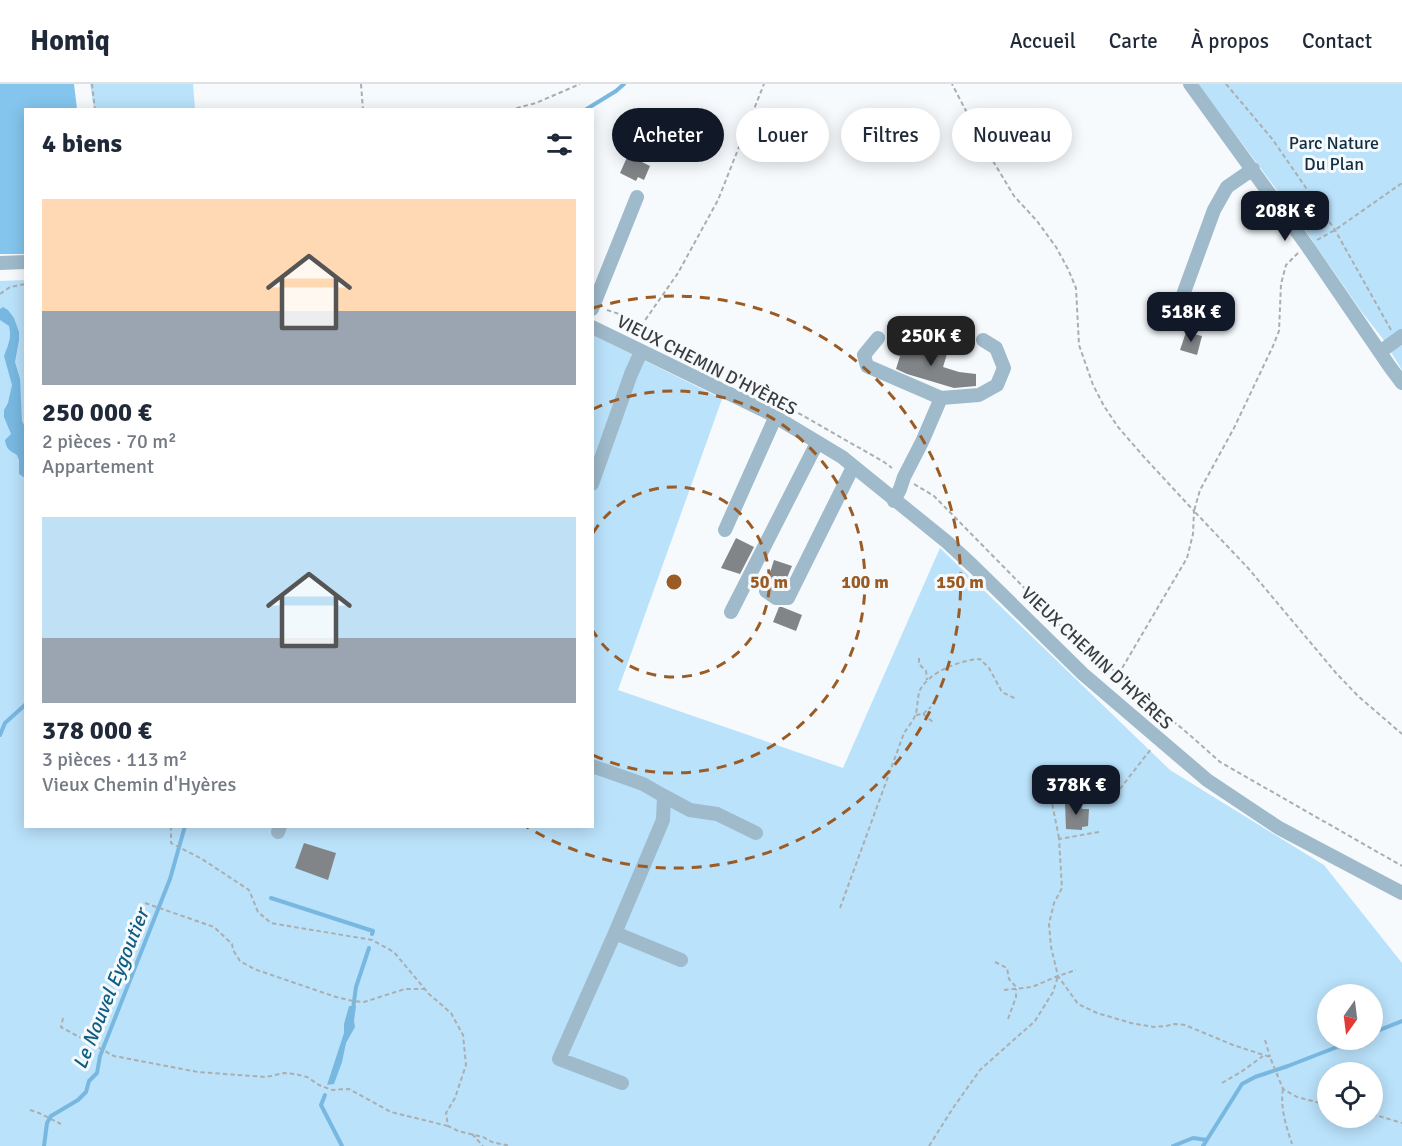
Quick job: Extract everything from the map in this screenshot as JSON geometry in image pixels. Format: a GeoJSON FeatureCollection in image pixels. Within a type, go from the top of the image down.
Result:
{"type":"FeatureCollection","features":[{"type":"Feature","properties":{"kind":"street"},"geometry":{"type":"LineString","coordinates":[[1190,84],[1253,169],[1402,382]]}},
{"type":"Feature","properties":{"kind":"street"},"geometry":{"type":"LineString","coordinates":[[1183,295],[1217,204],[1227,187],[1253,169]]}},
{"type":"Feature","properties":{"kind":"street"},"geometry":{"type":"LineString","coordinates":[[594,305],[637,197]]}},
{"type":"Feature","properties":{"kind":"street"},"geometry":{"type":"LineString","coordinates":[[0,263],[24,262]]}},
{"type":"Feature","properties":{"kind":"street","name":"VIEUX CHEMIN D'HYÈRES"},"geometry":{"type":"LineString","coordinates":[[594,328],[769,413],[842,458],[956,550],[1083,674],[1207,780],[1279,828],[1402,893]]}},
{"type":"Feature","properties":{"kind":"street"},"geometry":{"type":"LineString","coordinates":[[878,338],[864,355],[867,366],[941,398],[979,395],[997,385],[1004,368],[996,348],[983,340]]}},
{"type":"Feature","properties":{"kind":"street"},"geometry":{"type":"LineString","coordinates":[[1380,352],[1399,338]]}},
{"type":"Feature","properties":{"kind":"street"},"geometry":{"type":"LineString","coordinates":[[594,478],[641,352]]}},
{"type":"Feature","properties":{"kind":"street"},"geometry":{"type":"LineString","coordinates":[[894,501],[941,398]]}},
{"type":"Feature","properties":{"kind":"street"},"geometry":{"type":"LineString","coordinates":[[725,530],[775,418]]}},
{"type":"Feature","properties":{"kind":"street"},"geometry":{"type":"LineString","coordinates":[[731,612],[817,443]]}},
{"type":"Feature","properties":{"kind":"street"},"geometry":{"type":"LineString","coordinates":[[766,591],[776,598],[788,598],[853,468]]}},
{"type":"Feature","properties":{"kind":"street"},"geometry":{"type":"LineString","coordinates":[[594,767],[644,784],[690,810],[717,814],[756,833]]}},
{"type":"Feature","properties":{"kind":"street"},"geometry":{"type":"LineString","coordinates":[[622,1083],[559,1059],[663,820],[664,796]]}},
{"type":"Feature","properties":{"kind":"street"},"geometry":{"type":"LineString","coordinates":[[615,933],[681,960]]}},
{"type":"Feature","properties":{"kind":"path"},"geometry":{"type":"LineString","coordinates":[[92,84],[95,108]]}},
{"type":"Feature","properties":{"kind":"path"},"geometry":{"type":"LineString","coordinates":[[360,84],[363,108]]}},
{"type":"Feature","properties":{"kind":"path"},"geometry":{"type":"LineString","coordinates":[[517,108],[536,103],[580,84]]}},
{"type":"Feature","properties":{"kind":"path"},"geometry":{"type":"LineString","coordinates":[[641,326],[678,273],[718,200],[764,84]]}},
{"type":"Feature","properties":{"kind":"path"},"geometry":{"type":"LineString","coordinates":[[952,84],[987,151],[1014,196],[1056,247],[1068,269],[1076,288],[1079,345],[1093,385],[1118,427],[1248,568],[1336,673],[1358,696],[1402,734]]}},
{"type":"Feature","properties":{"kind":"path"},"geometry":{"type":"LineString","coordinates":[[1226,84],[1273,140],[1335,230],[1399,338]]}},
{"type":"Feature","properties":{"kind":"path"},"geometry":{"type":"LineString","coordinates":[[1116,672],[1121,670],[1187,558],[1193,534],[1194,511],[1200,490],[1233,428],[1279,331],[1281,284],[1286,265],[1295,255],[1402,183]]}},
{"type":"Feature","properties":{"kind":"path"},"geometry":{"type":"LineString","coordinates":[[0,294],[10,287],[24,284]]}},
{"type":"Feature","properties":{"kind":"path"},"geometry":{"type":"LineString","coordinates":[[594,308],[622,315],[779,401],[884,462],[934,496],[1073,640],[1116,672],[1220,762],[1402,866]]}},
{"type":"Feature","properties":{"kind":"path"},"geometry":{"type":"LineString","coordinates":[[919,658],[919,664],[926,671],[927,680]]}},
{"type":"Feature","properties":{"kind":"path"},"geometry":{"type":"LineString","coordinates":[[840,908],[904,733],[916,715],[916,701],[927,680],[951,666],[968,660],[980,659],[989,668],[1002,692],[1016,699]]}},
{"type":"Feature","properties":{"kind":"path"},"geometry":{"type":"LineString","coordinates":[[916,715],[923,714],[932,707]]}},
{"type":"Feature","properties":{"kind":"path"},"geometry":{"type":"LineString","coordinates":[[923,714],[933,722]]}},
{"type":"Feature","properties":{"kind":"path"},"geometry":{"type":"LineString","coordinates":[[1158,739],[1119,790],[1107,800],[1077,789],[1063,787],[1051,798],[1059,839],[1062,888],[1054,903],[1049,924],[1058,976],[1078,1004],[1096,1013],[1154,1027],[1185,1025],[1270,1059]]}},
{"type":"Feature","properties":{"kind":"path"},"geometry":{"type":"LineString","coordinates":[[171,828],[171,843],[187,850],[249,890],[258,912],[272,923],[372,940],[394,952],[429,994],[451,1012],[463,1035],[466,1065],[455,1098],[446,1113],[448,1126]]}},
{"type":"Feature","properties":{"kind":"path"},"geometry":{"type":"LineString","coordinates":[[1059,839],[1099,832]]}},
{"type":"Feature","properties":{"kind":"path"},"geometry":{"type":"LineString","coordinates":[[145,903],[214,927],[232,944],[240,961],[254,969],[349,1000],[364,1002],[405,989],[425,989]]}},
{"type":"Feature","properties":{"kind":"path"},"geometry":{"type":"LineString","coordinates":[[995,962],[1007,968],[1009,979],[1017,988],[1008,1019]]}},
{"type":"Feature","properties":{"kind":"path"},"geometry":{"type":"LineString","coordinates":[[1004,990],[1032,987],[1076,970]]}},
{"type":"Feature","properties":{"kind":"path"},"geometry":{"type":"LineString","coordinates":[[929,1146],[980,1070],[1035,1021],[1053,992],[1058,976]]}},
{"type":"Feature","properties":{"kind":"path"},"geometry":{"type":"LineString","coordinates":[[63,1018],[61,1027],[114,1056],[198,1072],[266,1077],[284,1073],[295,1074],[307,1077],[319,1086],[332,1090],[349,1089],[391,1112],[448,1126],[510,1146]]}},
{"type":"Feature","properties":{"kind":"path"},"geometry":{"type":"LineString","coordinates":[[1265,1040],[1270,1059],[1283,1087],[1297,1097],[1317,1102]]}},
{"type":"Feature","properties":{"kind":"path"},"geometry":{"type":"LineString","coordinates":[[1222,1083],[1263,1056]]}},
{"type":"Feature","properties":{"kind":"path"},"geometry":{"type":"LineString","coordinates":[[1283,1087],[1285,1122],[1292,1144]]}},
{"type":"Feature","properties":{"kind":"path"},"geometry":{"type":"LineString","coordinates":[[30,1110],[61,1124]]}},
{"type":"Feature","properties":{"kind":"path"},"geometry":{"type":"LineString","coordinates":[[1383,1117],[1402,1123]]}},
{"type":"Feature","properties":{"kind":"path"},"geometry":{"type":"LineString","coordinates":[[472,1134],[483,1146]]}},
{"type":"Feature","properties":{"kind":"green space"},"geometry":{"type":"Polygon","coordinates":[[[90,84],[193,84],[195,108],[94,108],[90,84]]]}},
{"type":"Feature","properties":{"kind":"green space","name":"Parc Nature Du Plan"},"geometry":{"type":"Polygon","coordinates":[[[1198,84],[1402,84],[1402,370],[1383,339],[1285,201],[1198,84]]]}},
{"type":"Feature","properties":{"kind":"green space"},"geometry":{"type":"Polygon","coordinates":[[[24,280],[24,828],[594,828],[594,335],[722,399],[618,690],[843,768],[940,548],[1170,770],[1324,865],[1402,963],[1402,1146],[0,1146],[0,281],[24,280]]]}},
{"type":"Feature","properties":{"kind":"shaded area"},"geometry":{"type":"Polygon","coordinates":[[[0,84],[74,84],[77,108],[24,108],[24,254],[0,254],[0,84]]]}},
{"type":"Feature","properties":{"kind":"shaded area"},"geometry":{"type":"Polygon","coordinates":[[[3,307],[8,310],[19,332],[15,362],[20,379],[24,425],[24,477],[19,474],[17,455],[6,446],[5,440],[11,434],[4,417],[4,410],[12,385],[4,356],[9,341],[9,326],[0,320],[0,309],[3,307]]]}},
{"type":"Feature","properties":{"kind":"shaded area"},"geometry":{"type":"Polygon","coordinates":[[[349,1006],[356,1006],[355,1027],[346,1043],[334,1084],[327,1085],[344,1033],[349,1006]]]}},
{"type":"Feature","properties":{"kind":"building"},"geometry":{"type":"Polygon","coordinates":[[[625,162],[642,162],[650,166],[644,180],[638,177],[636,181],[620,173],[625,162]]]}},
{"type":"Feature","properties":{"kind":"building"},"geometry":{"type":"Polygon","coordinates":[[[1186,332],[1202,336],[1197,355],[1180,350],[1186,332]]]}},
{"type":"Feature","properties":{"kind":"building"},"geometry":{"type":"Polygon","coordinates":[[[899,341],[947,354],[943,367],[976,374],[976,386],[954,388],[896,369],[900,356],[896,355],[899,341]]]}},
{"type":"Feature","properties":{"kind":"building"},"geometry":{"type":"Polygon","coordinates":[[[736,538],[754,547],[740,574],[721,568],[736,538]]]}},
{"type":"Feature","properties":{"kind":"building"},"geometry":{"type":"Polygon","coordinates":[[[774,560],[792,566],[783,587],[767,582],[774,560]]]}},
{"type":"Feature","properties":{"kind":"building"},"geometry":{"type":"Polygon","coordinates":[[[779,607],[802,615],[796,631],[773,622],[779,607]]]}},
{"type":"Feature","properties":{"kind":"building"},"geometry":{"type":"Polygon","coordinates":[[[1065,803],[1081,803],[1082,809],[1089,809],[1088,826],[1082,827],[1082,830],[1066,829],[1065,803]]]}},
{"type":"Feature","properties":{"kind":"building"},"geometry":{"type":"Polygon","coordinates":[[[304,843],[336,853],[328,880],[295,868],[304,843]]]}},
{"type":"Feature","properties":{"kind":"waterway","name":"Le Nouvel Eygoutier"},"geometry":{"type":"LineString","coordinates":[[588,108],[624,84]]}},
{"type":"Feature","properties":{"kind":"waterway"},"geometry":{"type":"LineString","coordinates":[[0,735],[5,723],[24,706]]}},
{"type":"Feature","properties":{"kind":"waterway","name":"Le Nouvel Eygoutier"},"geometry":{"type":"LineString","coordinates":[[44,1146],[47,1123],[51,1116],[78,1100],[86,1092],[89,1081],[97,1073],[100,1056],[170,879],[184,828]]}},
{"type":"Feature","properties":{"kind":"waterway"},"geometry":{"type":"LineString","coordinates":[[271,898],[373,931],[372,934]]}},
{"type":"Feature","properties":{"kind":"waterway"},"geometry":{"type":"LineString","coordinates":[[353,1009],[356,987],[369,948]]}},
{"type":"Feature","properties":{"kind":"waterway"},"geometry":{"type":"LineString","coordinates":[[1383,1029],[1402,1021]]}},
{"type":"Feature","properties":{"kind":"waterway"},"geometry":{"type":"LineString","coordinates":[[1203,1146],[1242,1084],[1255,1077],[1329,1050]]}},
{"type":"Feature","properties":{"kind":"waterway"},"geometry":{"type":"LineString","coordinates":[[325,1095],[321,1105],[342,1146]]}},
{"type":"Feature","properties":{"kind":"waterway"},"geometry":{"type":"LineString","coordinates":[[1173,1146],[1193,1138],[1207,1140]]}}]}
